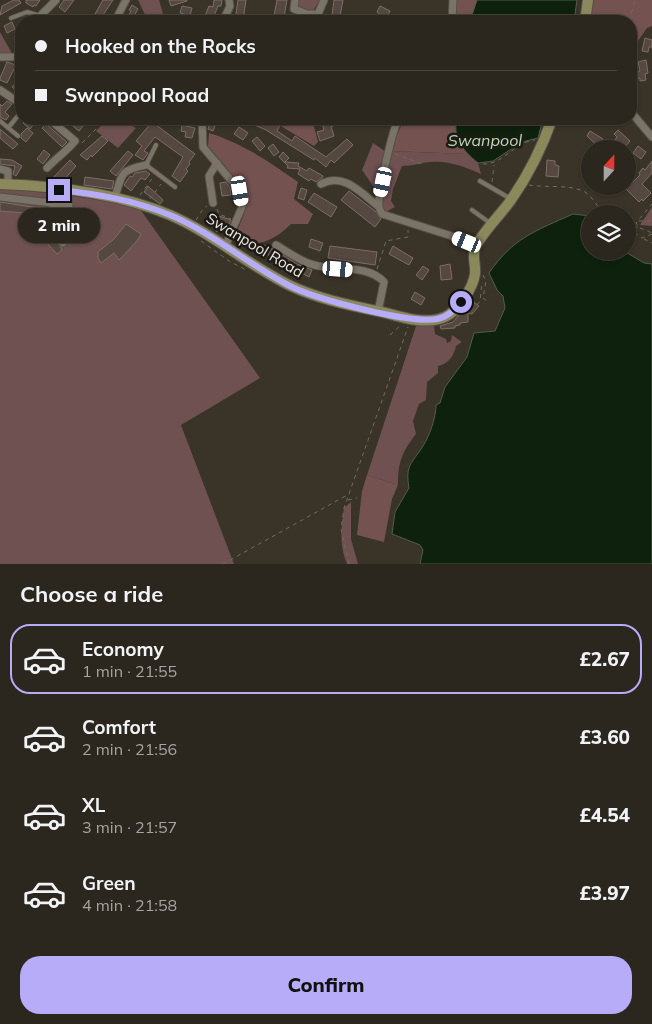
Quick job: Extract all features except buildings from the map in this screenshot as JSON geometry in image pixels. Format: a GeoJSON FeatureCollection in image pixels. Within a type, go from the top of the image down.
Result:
{"type":"FeatureCollection","features":[{"type":"Feature","properties":{"kind":"street"},"geometry":{"type":"LineString","coordinates":[[43,15],[56,0]]}},
{"type":"Feature","properties":{"kind":"street"},"geometry":{"type":"LineString","coordinates":[[118,15],[126,0]]}},
{"type":"Feature","properties":{"kind":"street"},"geometry":{"type":"LineString","coordinates":[[226,15],[230,6],[229,0]]}},
{"type":"Feature","properties":{"kind":"street"},"geometry":{"type":"LineString","coordinates":[[295,0],[294,9],[318,14],[324,0]]}},
{"type":"Feature","properties":{"kind":"street"},"geometry":{"type":"LineString","coordinates":[[452,15],[453,0]]}},
{"type":"Feature","properties":{"kind":"street"},"geometry":{"type":"LineString","coordinates":[[587,15],[588,0]]}},
{"type":"Feature","properties":{"kind":"street"},"geometry":{"type":"LineString","coordinates":[[0,57],[15,57]]}},
{"type":"Feature","properties":{"kind":"street"},"geometry":{"type":"LineString","coordinates":[[0,90],[15,100]]}},
{"type":"Feature","properties":{"kind":"street"},"geometry":{"type":"LineString","coordinates":[[637,119],[652,137]]}},
{"type":"Feature","properties":{"kind":"street"},"geometry":{"type":"LineString","coordinates":[[47,168],[57,157],[64,154],[75,141],[56,125]]}},
{"type":"Feature","properties":{"kind":"street"},"geometry":{"type":"LineString","coordinates":[[203,125],[203,147],[240,191],[242,207],[226,247]]}},
{"type":"Feature","properties":{"kind":"street"},"geometry":{"type":"LineString","coordinates":[[379,207],[392,132],[396,125]]}},
{"type":"Feature","properties":{"kind":"street"},"geometry":{"type":"LineString","coordinates":[[320,184],[330,180],[338,180],[351,185],[379,207],[382,214],[458,238],[475,247],[512,199],[545,140],[550,125]]}},
{"type":"Feature","properties":{"kind":"street"},"geometry":{"type":"LineString","coordinates":[[213,203],[209,176],[216,163]]}},
{"type":"Feature","properties":{"kind":"street"},"geometry":{"type":"LineString","coordinates":[[115,196],[121,175],[128,169],[146,165]]}},
{"type":"Feature","properties":{"kind":"street"},"geometry":{"type":"LineString","coordinates":[[0,169],[8,171],[4,184]]}},
{"type":"Feature","properties":{"kind":"street","name":"Swanpool Road"},"geometry":{"type":"LineString","coordinates":[[4,184],[115,196],[169,215],[200,230],[292,286],[329,300],[378,312],[407,323],[446,316],[461,302],[474,278],[475,247]]}},
{"type":"Feature","properties":{"kind":"street"},"geometry":{"type":"LineString","coordinates":[[0,197],[53,202],[69,207]]}},
{"type":"Feature","properties":{"kind":"street"},"geometry":{"type":"LineString","coordinates":[[53,202],[53,221],[63,243]]}},
{"type":"Feature","properties":{"kind":"street"},"geometry":{"type":"LineString","coordinates":[[274,244],[312,265],[367,272],[375,275],[384,282],[378,312]]}},
{"type":"Feature","properties":{"kind":"lane"},"geometry":{"type":"LineString","coordinates":[[19,15],[27,12],[33,15]]}},
{"type":"Feature","properties":{"kind":"lane"},"geometry":{"type":"LineString","coordinates":[[11,18],[15,16]]}},
{"type":"Feature","properties":{"kind":"lane"},"geometry":{"type":"LineString","coordinates":[[8,128],[15,119]]}},
{"type":"Feature","properties":{"kind":"lane"},"geometry":{"type":"LineString","coordinates":[[0,121],[18,136]]}},
{"type":"Feature","properties":{"kind":"lane"},"geometry":{"type":"LineString","coordinates":[[156,145],[146,165],[175,187]]}},
{"type":"Feature","properties":{"kind":"lane"},"geometry":{"type":"LineString","coordinates":[[480,181],[512,199]]}},
{"type":"Feature","properties":{"kind":"lane"},"geometry":{"type":"LineString","coordinates":[[69,207],[70,191]]}},
{"type":"Feature","properties":{"kind":"lane"},"geometry":{"type":"LineString","coordinates":[[472,210],[492,225]]}},
{"type":"Feature","properties":{"kind":"path"},"geometry":{"type":"LineString","coordinates":[[631,15],[636,0]]}},
{"type":"Feature","properties":{"kind":"path"},"geometry":{"type":"LineString","coordinates":[[75,141],[83,143],[100,125]]}},
{"type":"Feature","properties":{"kind":"path"},"geometry":{"type":"LineString","coordinates":[[483,164],[494,164],[524,142],[545,140]]}},
{"type":"Feature","properties":{"kind":"path"},"geometry":{"type":"LineString","coordinates":[[390,151],[422,164]]}},
{"type":"Feature","properties":{"kind":"path"},"geometry":{"type":"LineString","coordinates":[[491,182],[494,164]]}},
{"type":"Feature","properties":{"kind":"path"},"geometry":{"type":"LineString","coordinates":[[137,200],[156,173]]}},
{"type":"Feature","properties":{"kind":"path"},"geometry":{"type":"LineString","coordinates":[[147,204],[165,179]]}},
{"type":"Feature","properties":{"kind":"path"},"geometry":{"type":"LineString","coordinates":[[532,185],[569,188],[586,192],[597,205]]}},
{"type":"Feature","properties":{"kind":"path"},"geometry":{"type":"LineString","coordinates":[[193,222],[203,209],[213,203],[219,214],[237,220]]}},
{"type":"Feature","properties":{"kind":"path"},"geometry":{"type":"LineString","coordinates":[[652,204],[636,223],[639,227],[652,234]]}},
{"type":"Feature","properties":{"kind":"path"},"geometry":{"type":"LineString","coordinates":[[638,221],[650,221]]}},
{"type":"Feature","properties":{"kind":"path"},"geometry":{"type":"LineString","coordinates":[[375,275],[386,241],[408,237],[409,222]]}},
{"type":"Feature","properties":{"kind":"path"},"geometry":{"type":"LineString","coordinates":[[636,234],[652,243]]}},
{"type":"Feature","properties":{"kind":"path"},"geometry":{"type":"LineString","coordinates":[[643,238],[652,234]]}},
{"type":"Feature","properties":{"kind":"path"},"geometry":{"type":"LineString","coordinates":[[245,248],[255,249],[274,244]]}},
{"type":"Feature","properties":{"kind":"path"},"geometry":{"type":"LineString","coordinates":[[474,278],[482,282],[480,301],[477,305]]}},
{"type":"Feature","properties":{"kind":"path"},"geometry":{"type":"LineString","coordinates":[[485,278],[483,298],[487,300]]}},
{"type":"Feature","properties":{"kind":"path"},"geometry":{"type":"LineString","coordinates":[[390,335],[407,323]]}},
{"type":"Feature","properties":{"kind":"path"},"geometry":{"type":"LineString","coordinates":[[348,564],[341,529],[344,508],[407,323]]}},
{"type":"Feature","properties":{"kind":"path"},"geometry":{"type":"LineString","coordinates":[[223,564],[350,493]]}},
{"type":"Feature","properties":{"kind":"path"},"geometry":{"type":"LineString","coordinates":[[347,500],[357,498]]}},
{"type":"Feature","properties":{"kind":"shaded area"},"geometry":{"type":"Polygon","coordinates":[[[138,0],[159,0],[163,15],[145,15],[138,0]]]}},
{"type":"Feature","properties":{"kind":"shaded area"},"geometry":{"type":"Polygon","coordinates":[[[299,0],[320,0],[313,11],[298,7],[299,0]]]}},
{"type":"Feature","properties":{"kind":"shaded area"},"geometry":{"type":"Polygon","coordinates":[[[453,0],[477,0],[472,15],[452,15],[453,0]]]}},
{"type":"Feature","properties":{"kind":"shaded area"},"geometry":{"type":"Polygon","coordinates":[[[588,0],[652,0],[652,26],[647,28],[637,42],[637,15],[586,15],[588,0]]]}},
{"type":"Feature","properties":{"kind":"shaded area"},"geometry":{"type":"Polygon","coordinates":[[[0,32],[14,57],[0,57],[0,32]]]}},
{"type":"Feature","properties":{"kind":"shaded area"},"geometry":{"type":"Polygon","coordinates":[[[102,125],[130,125],[136,128],[118,148],[96,131],[102,125]]]}},
{"type":"Feature","properties":{"kind":"shaded area"},"geometry":{"type":"Polygon","coordinates":[[[279,125],[314,125],[318,142],[314,146],[279,125]]]}},
{"type":"Feature","properties":{"kind":"shaded area"},"geometry":{"type":"Polygon","coordinates":[[[401,125],[456,125],[458,138],[468,154],[390,151],[401,125]]]}},
{"type":"Feature","properties":{"kind":"shaded area"},"geometry":{"type":"Polygon","coordinates":[[[209,133],[221,137],[266,160],[298,182],[294,199],[313,214],[308,224],[291,224],[278,235],[265,242],[250,244],[233,241],[244,214],[243,188],[208,146],[209,133]]]}},
{"type":"Feature","properties":{"kind":"shaded area"},"geometry":{"type":"Polygon","coordinates":[[[373,143],[389,154],[390,151],[468,154],[478,163],[481,174],[443,162],[402,166],[393,189],[391,201],[395,207],[382,214],[380,196],[362,170],[373,143]]]}},
{"type":"Feature","properties":{"kind":"shaded area"},"geometry":{"type":"Polygon","coordinates":[[[0,189],[71,196],[140,209],[260,378],[181,425],[234,564],[0,564],[0,189]]]}},
{"type":"Feature","properties":{"kind":"shaded area"},"geometry":{"type":"Polygon","coordinates":[[[652,207],[652,226],[640,225],[652,207]]]}},
{"type":"Feature","properties":{"kind":"shaded area"},"geometry":{"type":"Polygon","coordinates":[[[434,324],[435,334],[446,339],[447,343],[451,341],[452,335],[462,342],[456,346],[450,359],[438,366],[438,373],[427,382],[426,400],[419,404],[413,421],[416,434],[407,446],[402,458],[398,485],[367,475],[416,326],[434,324]]]}},
{"type":"Feature","properties":{"kind":"shaded area"},"geometry":{"type":"Polygon","coordinates":[[[367,475],[398,485],[392,499],[384,542],[357,535],[362,491],[367,475]]]}},
{"type":"Feature","properties":{"kind":"shaded area"},"geometry":{"type":"Polygon","coordinates":[[[351,502],[351,539],[358,564],[347,564],[342,543],[344,508],[351,502]]]}},
{"type":"Feature","properties":{"kind":"water"},"geometry":{"type":"Polygon","coordinates":[[[477,0],[577,0],[575,15],[472,15],[477,0]]]}},
{"type":"Feature","properties":{"kind":"water","name":"Swanpool"},"geometry":{"type":"Polygon","coordinates":[[[541,125],[538,138],[522,142],[493,161],[478,163],[460,144],[456,133],[456,126],[541,125]]]}},
{"type":"Feature","properties":{"kind":"water"},"geometry":{"type":"Polygon","coordinates":[[[573,214],[581,215],[581,260],[636,260],[636,258],[644,263],[652,264],[652,564],[420,564],[423,550],[420,545],[392,534],[395,512],[409,488],[408,474],[410,465],[428,437],[434,420],[436,405],[440,403],[445,387],[467,357],[474,333],[495,331],[505,308],[503,296],[497,290],[489,273],[507,251],[536,231],[573,214]]]}},
{"type":"Feature","properties":{"kind":"route"},"geometry":{"type":"LineString","coordinates":[[59,190],[115,196],[169,215],[200,230],[242,258],[292,286],[329,300],[411,319],[436,319],[446,316],[455,310],[461,302]]}}]}
